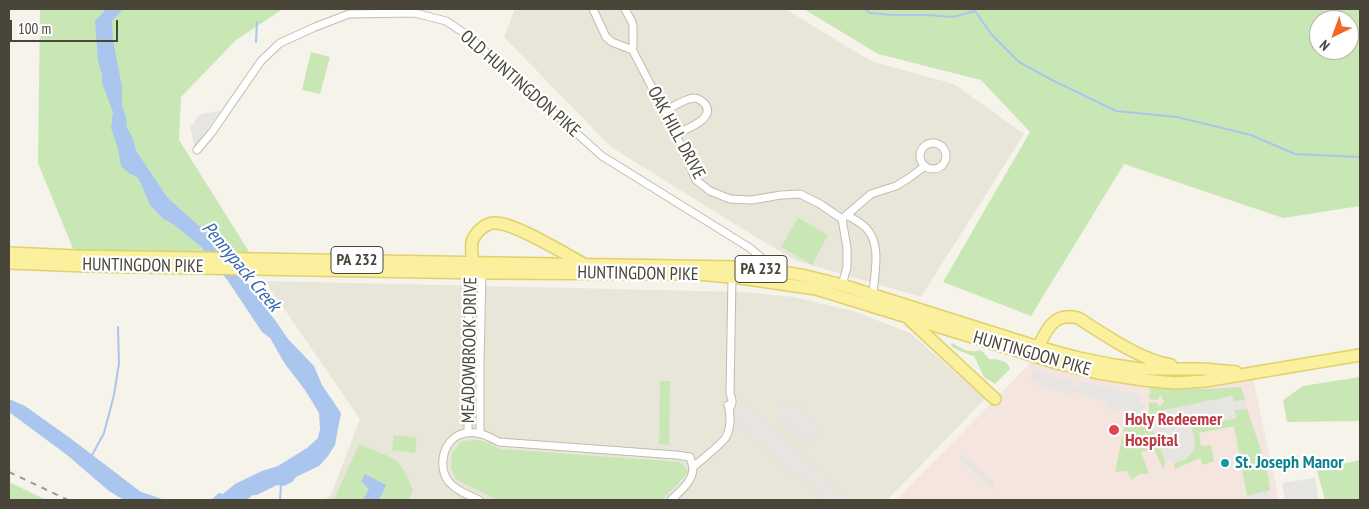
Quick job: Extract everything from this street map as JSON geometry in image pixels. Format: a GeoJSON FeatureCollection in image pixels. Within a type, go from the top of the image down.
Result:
{"type":"FeatureCollection","features":[{"type":"Feature","properties":{"kind":"main road"},"geometry":{"type":"LineString","coordinates":[[471,267],[474,238],[486,226],[498,223],[545,243],[584,264]]}},
{"type":"Feature","properties":{"kind":"main road","name":"HUNTINGDON PIKE"},"geometry":{"type":"LineString","coordinates":[[9,253],[24,259]]}},
{"type":"Feature","properties":{"kind":"main road","name":"HUNTINGDON PIKE"},"geometry":{"type":"LineString","coordinates":[[64,260],[174,257],[241,258],[471,267],[482,273],[698,274],[732,277],[816,289],[1057,363],[1098,373],[1144,380],[1205,381],[1360,355]]}},
{"type":"Feature","properties":{"kind":"main road","name":"HUNTINGDON PIKE"},"geometry":{"type":"LineString","coordinates":[[9,263],[24,259],[184,267],[252,268],[471,267],[584,264],[734,267],[806,276],[842,285],[1038,347],[1079,358],[1114,365],[1151,369],[1203,369],[1252,374]]}},
{"type":"Feature","properties":{"kind":"main road"},"geometry":{"type":"LineString","coordinates":[[906,316],[995,399]]}},
{"type":"Feature","properties":{"kind":"main road"},"geometry":{"type":"LineString","coordinates":[[1038,347],[1046,329],[1054,321],[1069,316],[1078,318],[1130,350],[1164,364],[1203,369]]}},
{"type":"Feature","properties":{"kind":"street"},"geometry":{"type":"LineString","coordinates":[[593,9],[606,37],[617,44],[632,49]]}},
{"type":"Feature","properties":{"kind":"street","name":"OAK HILL DRIVE"},"geometry":{"type":"LineString","coordinates":[[625,9],[632,22],[632,49],[665,111],[696,180],[710,191],[737,200],[800,194],[866,228],[873,239],[876,255],[873,295]]}},
{"type":"Feature","properties":{"kind":"street","name":"OLD HUNTINGDON PIKE"},"geometry":{"type":"LineString","coordinates":[[197,150],[212,132],[261,61],[280,43],[349,14],[414,13],[446,22],[467,35],[602,156],[750,248],[775,271]]}},
{"type":"Feature","properties":{"kind":"street"},"geometry":{"type":"LineString","coordinates":[[665,111],[695,98],[706,105],[706,116],[676,134]]}},
{"type":"Feature","properties":{"kind":"street"},"geometry":{"type":"LineString","coordinates":[[842,285],[846,267],[847,248],[845,217],[872,194],[896,186],[925,166]]}},
{"type":"Feature","properties":{"kind":"street","name":"MEADOWBROOK DRIVE"},"geometry":{"type":"LineString","coordinates":[[468,433],[471,267]]}},
{"type":"Feature","properties":{"kind":"street","name":"MEADOWBROOK DRIVE"},"geometry":{"type":"LineString","coordinates":[[480,433],[482,273]]}},
{"type":"Feature","properties":{"kind":"street"},"geometry":{"type":"LineString","coordinates":[[671,500],[689,482],[692,477],[693,467],[726,438],[730,426],[728,398],[730,395],[732,277]]}},
{"type":"Feature","properties":{"kind":"street","name":"MEADOWBROOK DRIVE"},"geometry":{"type":"LineString","coordinates":[[479,500],[460,491],[449,481],[443,467],[443,457],[447,446],[454,438],[463,434],[480,433],[505,443],[676,455],[690,458],[693,467]]}},
{"type":"Feature","properties":{"kind":"shaded area"},"geometry":{"type":"Polygon","coordinates":[[[515,9],[785,9],[871,61],[954,84],[1024,134],[921,297],[797,261],[611,147],[504,37],[515,9]]]}},
{"type":"Feature","properties":{"kind":"shaded area"},"geometry":{"type":"Polygon","coordinates":[[[220,111],[195,148],[190,127],[201,114],[220,111]]]}},
{"type":"Feature","properties":{"kind":"shaded area"},"geometry":{"type":"Polygon","coordinates":[[[265,281],[742,292],[794,297],[853,311],[910,333],[985,399],[887,500],[324,500],[331,495],[360,419],[265,281]]]}},
{"type":"Feature","properties":{"kind":"shaded area","name":"Holy Redeemer Hospital"},"geometry":{"type":"Polygon","coordinates":[[[1033,356],[1144,380],[1252,374],[1279,500],[896,500],[1030,363],[1033,356]]]}},
{"type":"Feature","properties":{"kind":"shaded area"},"geometry":{"type":"Polygon","coordinates":[[[1034,371],[1071,380],[1073,386],[1077,388],[1079,381],[1141,395],[1139,403],[1145,404],[1141,421],[1128,418],[1131,407],[1129,406],[1127,412],[1105,407],[1106,401],[1082,396],[1081,393],[1072,391],[1072,394],[1039,386],[1039,383],[1029,379],[1034,371]]]}},
{"type":"Feature","properties":{"kind":"shaded area"},"geometry":{"type":"Polygon","coordinates":[[[1232,396],[1234,402],[1245,400],[1247,409],[1234,410],[1237,417],[1191,427],[1195,444],[1192,453],[1185,460],[1176,462],[1165,460],[1149,420],[1159,411],[1232,396]]]}},
{"type":"Feature","properties":{"kind":"shaded area"},"geometry":{"type":"Polygon","coordinates":[[[746,403],[847,500],[827,500],[798,472],[794,477],[735,421],[741,407],[746,403]]]}},
{"type":"Feature","properties":{"kind":"shaded area"},"geometry":{"type":"Polygon","coordinates":[[[796,403],[822,431],[808,447],[775,413],[781,405],[796,403]]]}},
{"type":"Feature","properties":{"kind":"shaded area"},"geometry":{"type":"Polygon","coordinates":[[[961,452],[994,482],[993,489],[960,459],[961,452]]]}},
{"type":"Feature","properties":{"kind":"shaded area"},"geometry":{"type":"Polygon","coordinates":[[[1315,478],[1318,499],[1285,500],[1282,483],[1315,478]]]}},
{"type":"Feature","properties":{"kind":"shaded area"},"geometry":{"type":"Polygon","coordinates":[[[1268,491],[1270,500],[1246,500],[1246,496],[1268,491]]]}},
{"type":"Feature","properties":{"kind":"green space"},"geometry":{"type":"Polygon","coordinates":[[[40,9],[283,9],[236,40],[181,97],[179,140],[253,258],[229,258],[204,230],[168,198],[137,152],[132,136],[130,174],[138,178],[150,205],[163,219],[174,225],[201,247],[209,258],[76,256],[38,163],[40,9]]]}},
{"type":"Feature","properties":{"kind":"green space"},"geometry":{"type":"Polygon","coordinates":[[[804,9],[1360,9],[1360,206],[1283,218],[1124,164],[1031,316],[943,282],[1030,132],[981,80],[878,54],[804,9]]]}},
{"type":"Feature","properties":{"kind":"green space"},"geometry":{"type":"Polygon","coordinates":[[[311,52],[330,57],[320,94],[302,90],[311,52]]]}},
{"type":"Feature","properties":{"kind":"green space"},"geometry":{"type":"Polygon","coordinates":[[[798,218],[828,235],[812,265],[781,247],[798,218]]]}},
{"type":"Feature","properties":{"kind":"green space"},"geometry":{"type":"Polygon","coordinates":[[[952,343],[969,351],[980,350],[989,359],[1005,362],[1010,369],[995,384],[984,377],[974,356],[954,348],[951,346],[952,343]]]}},
{"type":"Feature","properties":{"kind":"green space"},"geometry":{"type":"Polygon","coordinates":[[[1360,377],[1360,424],[1359,421],[1287,422],[1283,400],[1303,386],[1360,377]]]}},
{"type":"Feature","properties":{"kind":"green space"},"geometry":{"type":"Polygon","coordinates":[[[660,381],[670,381],[669,445],[659,444],[660,381]]]}},
{"type":"Feature","properties":{"kind":"green space"},"geometry":{"type":"Polygon","coordinates":[[[1241,387],[1245,400],[1234,402],[1232,396],[1150,420],[1152,424],[1147,422],[1149,402],[1158,403],[1158,406],[1164,403],[1162,396],[1159,396],[1158,400],[1149,399],[1150,388],[1207,389],[1241,387]]]}},
{"type":"Feature","properties":{"kind":"green space"},"geometry":{"type":"Polygon","coordinates":[[[1247,409],[1261,450],[1262,464],[1267,470],[1270,489],[1267,492],[1247,496],[1234,426],[1199,433],[1201,446],[1211,445],[1214,461],[1203,465],[1200,458],[1175,469],[1174,465],[1176,462],[1186,458],[1195,447],[1191,427],[1237,418],[1234,410],[1247,409]]]}},
{"type":"Feature","properties":{"kind":"green space"},"geometry":{"type":"Polygon","coordinates":[[[1126,419],[1151,426],[1165,460],[1163,469],[1155,451],[1149,452],[1147,450],[1141,452],[1149,474],[1140,474],[1131,480],[1126,471],[1115,472],[1126,419]]]}},
{"type":"Feature","properties":{"kind":"green space"},"geometry":{"type":"Polygon","coordinates":[[[394,435],[417,438],[415,453],[392,450],[394,435]]]}},
{"type":"Feature","properties":{"kind":"green space"},"geometry":{"type":"Polygon","coordinates":[[[479,440],[499,449],[680,462],[687,469],[687,474],[662,500],[497,500],[459,481],[454,476],[451,468],[452,453],[462,441],[479,440]]]}},
{"type":"Feature","properties":{"kind":"green space"},"geometry":{"type":"Polygon","coordinates":[[[359,444],[398,462],[413,490],[408,500],[334,500],[359,444]]]}},
{"type":"Feature","properties":{"kind":"green space"},"geometry":{"type":"Polygon","coordinates":[[[1360,460],[1360,500],[1325,500],[1317,470],[1360,460]]]}},
{"type":"Feature","properties":{"kind":"green space"},"geometry":{"type":"Polygon","coordinates":[[[9,482],[42,498],[47,500],[9,500],[9,482]]]}},
{"type":"Feature","properties":{"kind":"water"},"geometry":{"type":"Polygon","coordinates":[[[106,9],[123,9],[112,21],[113,40],[122,87],[122,105],[127,128],[132,136],[137,152],[168,198],[204,230],[233,262],[288,339],[314,366],[322,385],[341,413],[335,445],[319,466],[296,477],[292,482],[284,486],[277,485],[246,500],[211,500],[219,493],[223,494],[235,484],[262,471],[278,466],[307,448],[318,438],[320,429],[319,413],[305,390],[285,364],[270,338],[262,332],[228,281],[201,247],[174,225],[163,219],[150,205],[138,178],[121,166],[111,128],[113,112],[102,83],[98,61],[95,21],[106,9]]]}},
{"type":"Feature","properties":{"kind":"water"},"geometry":{"type":"Polygon","coordinates":[[[9,399],[25,406],[141,492],[165,500],[124,500],[109,491],[67,455],[9,412],[9,399]]]}},
{"type":"Feature","properties":{"kind":"water"},"geometry":{"type":"Polygon","coordinates":[[[365,474],[386,485],[379,500],[363,500],[369,489],[361,481],[365,474]]]}},
{"type":"Feature","properties":{"kind":"waterway"},"geometry":{"type":"LineString","coordinates":[[865,9],[870,13],[953,17],[975,11],[992,35],[1019,62],[1116,111],[1177,117],[1251,135],[1295,154],[1360,157]]}},
{"type":"Feature","properties":{"kind":"waterway"},"geometry":{"type":"LineString","coordinates":[[256,42],[257,22]]}},
{"type":"Feature","properties":{"kind":"waterway"},"geometry":{"type":"LineString","coordinates":[[91,457],[104,433],[114,395],[119,363],[118,327]]}},
{"type":"Feature","properties":{"kind":"waterway"},"geometry":{"type":"LineString","coordinates":[[280,500],[281,484]]}},
{"type":"Feature","properties":{"kind":"railway"},"geometry":{"type":"LineString","coordinates":[[9,472],[68,500]]}},
{"type":"Feature","properties":{"kind":"place","name":"Holy Redeemer Hospital"},"geometry":{"type":"Point","coordinates":[1114,430]}},
{"type":"Feature","properties":{"kind":"place","name":"St. Joseph Manor"},"geometry":{"type":"Point","coordinates":[1225,463]}},
{"type":"Feature","properties":{"kind":"water label","name":"Pennypack Creek"},"geometry":{"type":"Point","coordinates":[241,267]}}]}
